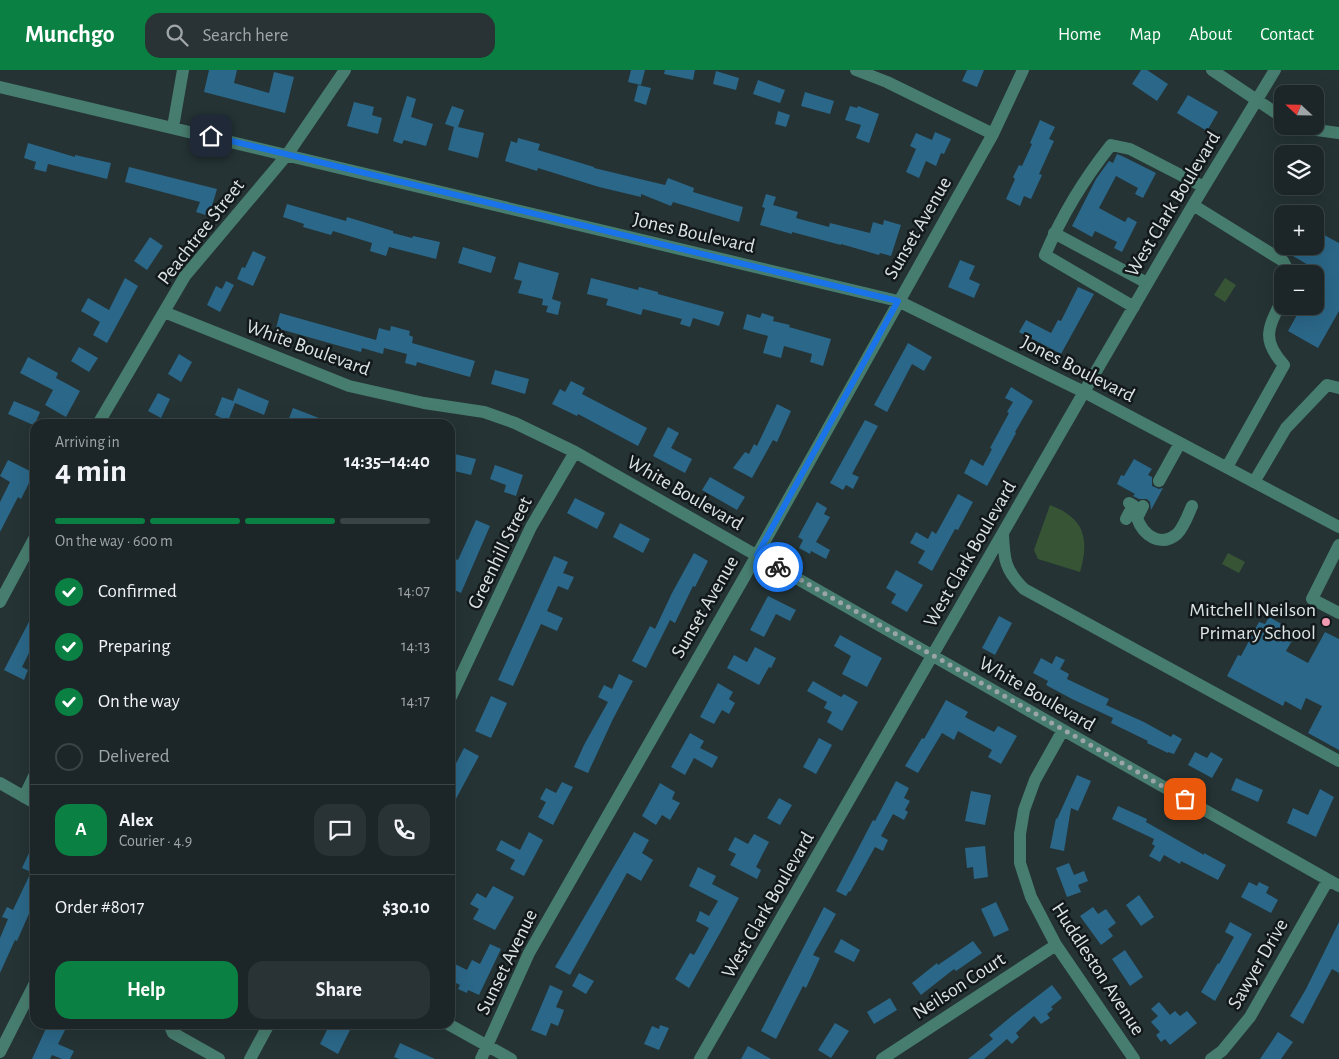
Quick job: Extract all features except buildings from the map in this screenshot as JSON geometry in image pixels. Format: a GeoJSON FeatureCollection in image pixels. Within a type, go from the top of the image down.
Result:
{"type":"FeatureCollection","features":[{"type":"Feature","properties":{"kind":"street"},"geometry":{"type":"LineString","coordinates":[[173,127],[183,70]]}},
{"type":"Feature","properties":{"kind":"street","name":"Peachtree Street"},"geometry":{"type":"LineString","coordinates":[[101,419],[185,276],[287,154],[345,70]]}},
{"type":"Feature","properties":{"kind":"street"},"geometry":{"type":"LineString","coordinates":[[856,70],[887,82],[993,134]]}},
{"type":"Feature","properties":{"kind":"street","name":"Sunset Avenue"},"geometry":{"type":"LineString","coordinates":[[481,1059],[529,953],[757,555],[993,134],[1023,70]]}},
{"type":"Feature","properties":{"kind":"street"},"geometry":{"type":"LineString","coordinates":[[1212,70],[1274,112]]}},
{"type":"Feature","properties":{"kind":"street","name":"West Clark Boulevard"},"geometry":{"type":"LineString","coordinates":[[700,1059],[1147,283],[1275,70]]}},
{"type":"Feature","properties":{"kind":"street","name":"Jones Boulevard"},"geometry":{"type":"LineString","coordinates":[[0,87],[898,301],[1084,392],[1339,527]]}},
{"type":"Feature","properties":{"kind":"street"},"geometry":{"type":"LineString","coordinates":[[1324,131],[1339,133]]}},
{"type":"Feature","properties":{"kind":"street"},"geometry":{"type":"LineString","coordinates":[[1134,307],[1045,255],[1054,233],[1088,174],[1112,144],[1130,148],[1204,187]]}},
{"type":"Feature","properties":{"kind":"street"},"geometry":{"type":"LineString","coordinates":[[1193,205],[1283,261],[1285,265]]}},
{"type":"Feature","properties":{"kind":"street"},"geometry":{"type":"LineString","coordinates":[[1054,233],[1147,283]]}},
{"type":"Feature","properties":{"kind":"street","name":"White Boulevard"},"geometry":{"type":"LineString","coordinates":[[164,312],[349,386],[424,404],[484,412],[515,423],[575,452],[1333,883]]}},
{"type":"Feature","properties":{"kind":"street"},"geometry":{"type":"LineString","coordinates":[[1227,467],[1284,365],[1274,354],[1268,338],[1274,315]]}},
{"type":"Feature","properties":{"kind":"street"},"geometry":{"type":"LineString","coordinates":[[1254,482],[1286,428],[1327,385],[1339,388]]}},
{"type":"Feature","properties":{"kind":"street"},"geometry":{"type":"LineString","coordinates":[[1156,480],[1177,441]]}},
{"type":"Feature","properties":{"kind":"street","name":"Greenhill Street"},"geometry":{"type":"LineString","coordinates":[[455,687],[531,527],[575,452]]}},
{"type":"Feature","properties":{"kind":"street"},"geometry":{"type":"LineString","coordinates":[[1135,510],[1140,527],[1146,534],[1162,540],[1169,538],[1180,529],[1192,506]]}},
{"type":"Feature","properties":{"kind":"street"},"geometry":{"type":"LineString","coordinates":[[1003,534],[1004,557],[1012,577],[1024,589],[1339,761]]}},
{"type":"Feature","properties":{"kind":"street"},"geometry":{"type":"LineString","coordinates":[[1339,545],[1312,599],[1339,613]]}},
{"type":"Feature","properties":{"kind":"street"},"geometry":{"type":"LineString","coordinates":[[0,602],[30,546]]}},
{"type":"Feature","properties":{"kind":"street","name":"Huddleston Avenue"},"geometry":{"type":"LineString","coordinates":[[1063,730],[1035,780],[1024,810],[1020,834],[1020,862],[1031,897],[1056,945],[1134,1059]]}},
{"type":"Feature","properties":{"kind":"street"},"geometry":{"type":"LineString","coordinates":[[0,783],[30,800]]}},
{"type":"Feature","properties":{"kind":"street","name":"Sawyer Drive"},"geometry":{"type":"LineString","coordinates":[[1211,1059],[1222,1051],[1250,1017],[1333,883]]}},
{"type":"Feature","properties":{"kind":"street","name":"Neilson Court"},"geometry":{"type":"LineString","coordinates":[[882,1059],[1056,945]]}},
{"type":"Feature","properties":{"kind":"street"},"geometry":{"type":"LineString","coordinates":[[0,1052],[30,993]]}},
{"type":"Feature","properties":{"kind":"street"},"geometry":{"type":"LineString","coordinates":[[455,1028],[511,1059]]}},
{"type":"Feature","properties":{"kind":"street"},"geometry":{"type":"LineString","coordinates":[[171,1029],[173,1033],[219,1059]]}},
{"type":"Feature","properties":{"kind":"street"},"geometry":{"type":"LineString","coordinates":[[250,1059],[267,1029]]}},
{"type":"Feature","properties":{"kind":"green space"},"geometry":{"type":"Polygon","coordinates":[[[1225,278],[1236,285],[1225,302],[1214,295],[1225,278]]]}},
{"type":"Feature","properties":{"kind":"green space"},"geometry":{"type":"Polygon","coordinates":[[[1050,505],[1070,516],[1082,531],[1084,549],[1080,572],[1038,559],[1034,550],[1050,505]]]}},
{"type":"Feature","properties":{"kind":"green space"},"geometry":{"type":"Polygon","coordinates":[[[1228,553],[1245,562],[1239,573],[1222,564],[1228,553]]]}},
{"type":"Feature","properties":{"kind":"way so far"},"geometry":{"type":"LineString","coordinates":[[778,567],[1185,799]]}},
{"type":"Feature","properties":{"kind":"place","name":"Mitchell Neilson Primary School"},"geometry":{"type":"Point","coordinates":[1326,622]}},
{"type":"Feature","properties":{"kind":"route"},"geometry":{"type":"LineString","coordinates":[[211,136],[898,301],[757,555],[778,567]]}}]}
